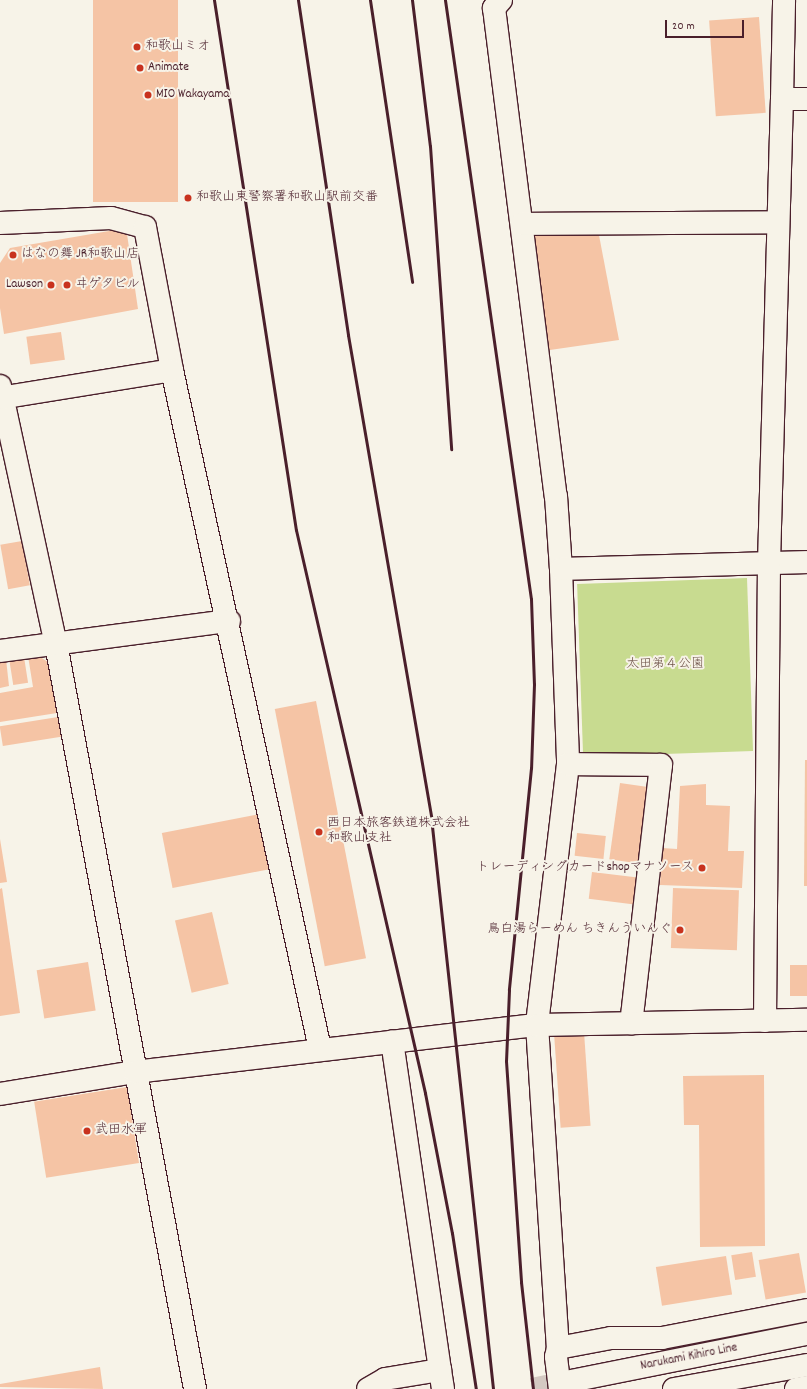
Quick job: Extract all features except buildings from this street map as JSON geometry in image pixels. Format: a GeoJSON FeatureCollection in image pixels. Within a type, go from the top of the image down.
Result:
{"type":"FeatureCollection","features":[{"type":"Feature","properties":{"kind":"street"},"geometry":{"type":"LineString","coordinates":[[501,0],[494,8],[556,496],[561,569],[568,764],[538,1025],[558,1348],[556,1357],[566,1385]]}},
{"type":"Feature","properties":{"kind":"street"},"geometry":{"type":"LineString","coordinates":[[765,1021],[769,563],[784,0]]}},
{"type":"Feature","properties":{"kind":"street"},"geometry":{"type":"LineString","coordinates":[[782,99],[807,99]]}},
{"type":"Feature","properties":{"kind":"street"},"geometry":{"type":"LineString","coordinates":[[0,223],[111,218],[145,227],[172,370],[229,621],[320,1049]]}},
{"type":"Feature","properties":{"kind":"street"},"geometry":{"type":"LineString","coordinates":[[522,224],[778,222]]}},
{"type":"Feature","properties":{"kind":"street"},"geometry":{"type":"LineString","coordinates":[[172,370],[1,394],[56,644],[195,1389]]}},
{"type":"Feature","properties":{"kind":"street"},"geometry":{"type":"LineString","coordinates":[[561,569],[807,562]]}},
{"type":"Feature","properties":{"kind":"street"},"geometry":{"type":"LineString","coordinates":[[0,651],[229,621]]}},
{"type":"Feature","properties":{"kind":"street"},"geometry":{"type":"LineString","coordinates":[[568,764],[661,765],[631,1023]]}},
{"type":"Feature","properties":{"kind":"street"},"geometry":{"type":"LineString","coordinates":[[0,1094],[135,1072],[320,1049],[538,1025],[807,1020]]}},
{"type":"Feature","properties":{"kind":"street"},"geometry":{"type":"LineString","coordinates":[[368,1389],[385,1379],[442,1380],[392,1041]]}},
{"type":"Feature","properties":{"kind":"street"},"geometry":{"type":"LineString","coordinates":[[558,1348],[610,1338],[662,1338],[807,1310]]}},
{"type":"Feature","properties":{"kind":"street","name":"Narukami Kihiro Line"},"geometry":{"type":"LineString","coordinates":[[566,1385],[807,1334]]}},
{"type":"Feature","properties":{"kind":"street"},"geometry":{"type":"LineString","coordinates":[[674,1389],[807,1365]]}},
{"type":"Feature","properties":{"kind":"street"},"geometry":{"type":"LineString","coordinates":[[796,1389],[807,1387]]}},
{"type":"Feature","properties":{"kind":"green space","name":"太田第４公園"},"geometry":{"type":"Polygon","coordinates":[[[747,578],[753,751],[583,757],[577,584],[747,578]]]}},
{"type":"Feature","properties":{"kind":"tunnel"},"geometry":{"type":"LineString","coordinates":[[532,1389],[571,1381]]}},
{"type":"Feature","properties":{"kind":"railway"},"geometry":{"type":"LineString","coordinates":[[214,0],[296,530],[425,1093],[452,1233],[476,1389]]}},
{"type":"Feature","properties":{"kind":"railway"},"geometry":{"type":"LineString","coordinates":[[298,0],[348,335],[431,817],[493,1389]]}},
{"type":"Feature","properties":{"kind":"railway"},"geometry":{"type":"LineString","coordinates":[[370,0],[412,282]]}},
{"type":"Feature","properties":{"kind":"railway"},"geometry":{"type":"LineString","coordinates":[[412,0],[430,146],[451,449]]}},
{"type":"Feature","properties":{"kind":"railway"},"geometry":{"type":"LineString","coordinates":[[445,0],[531,599],[534,684],[531,768],[509,990],[506,1061],[521,1282],[533,1389]]}},
{"type":"Feature","properties":{"kind":"place","name":"和歌山ミオ"},"geometry":{"type":"Point","coordinates":[137,47]}},
{"type":"Feature","properties":{"kind":"place","name":"Animate"},"geometry":{"type":"Point","coordinates":[140,68]}},
{"type":"Feature","properties":{"kind":"place","name":"MIO Wakayama"},"geometry":{"type":"Point","coordinates":[148,95]}},
{"type":"Feature","properties":{"kind":"place","name":"和歌山東警察署和歌山駅前交番"},"geometry":{"type":"Point","coordinates":[188,198]}},
{"type":"Feature","properties":{"kind":"place","name":"はなの舞 JR和歌山店"},"geometry":{"type":"Point","coordinates":[13,255]}},
{"type":"Feature","properties":{"kind":"place","name":"Lawson"},"geometry":{"type":"Point","coordinates":[51,285]}},
{"type":"Feature","properties":{"kind":"place","name":"ヰゲタビル"},"geometry":{"type":"Point","coordinates":[67,285]}},
{"type":"Feature","properties":{"kind":"place","name":"西日本旅客鉄道株式会社 和歌山支社"},"geometry":{"type":"Point","coordinates":[319,832]}},
{"type":"Feature","properties":{"kind":"place","name":"トレーディングカードshopマナソース"},"geometry":{"type":"Point","coordinates":[702,868]}},
{"type":"Feature","properties":{"kind":"place","name":"鳥白湯らーめん ちきんういんぐ"},"geometry":{"type":"Point","coordinates":[680,930]}},
{"type":"Feature","properties":{"kind":"place","name":"武田水軍"},"geometry":{"type":"Point","coordinates":[87,1131]}}]}
